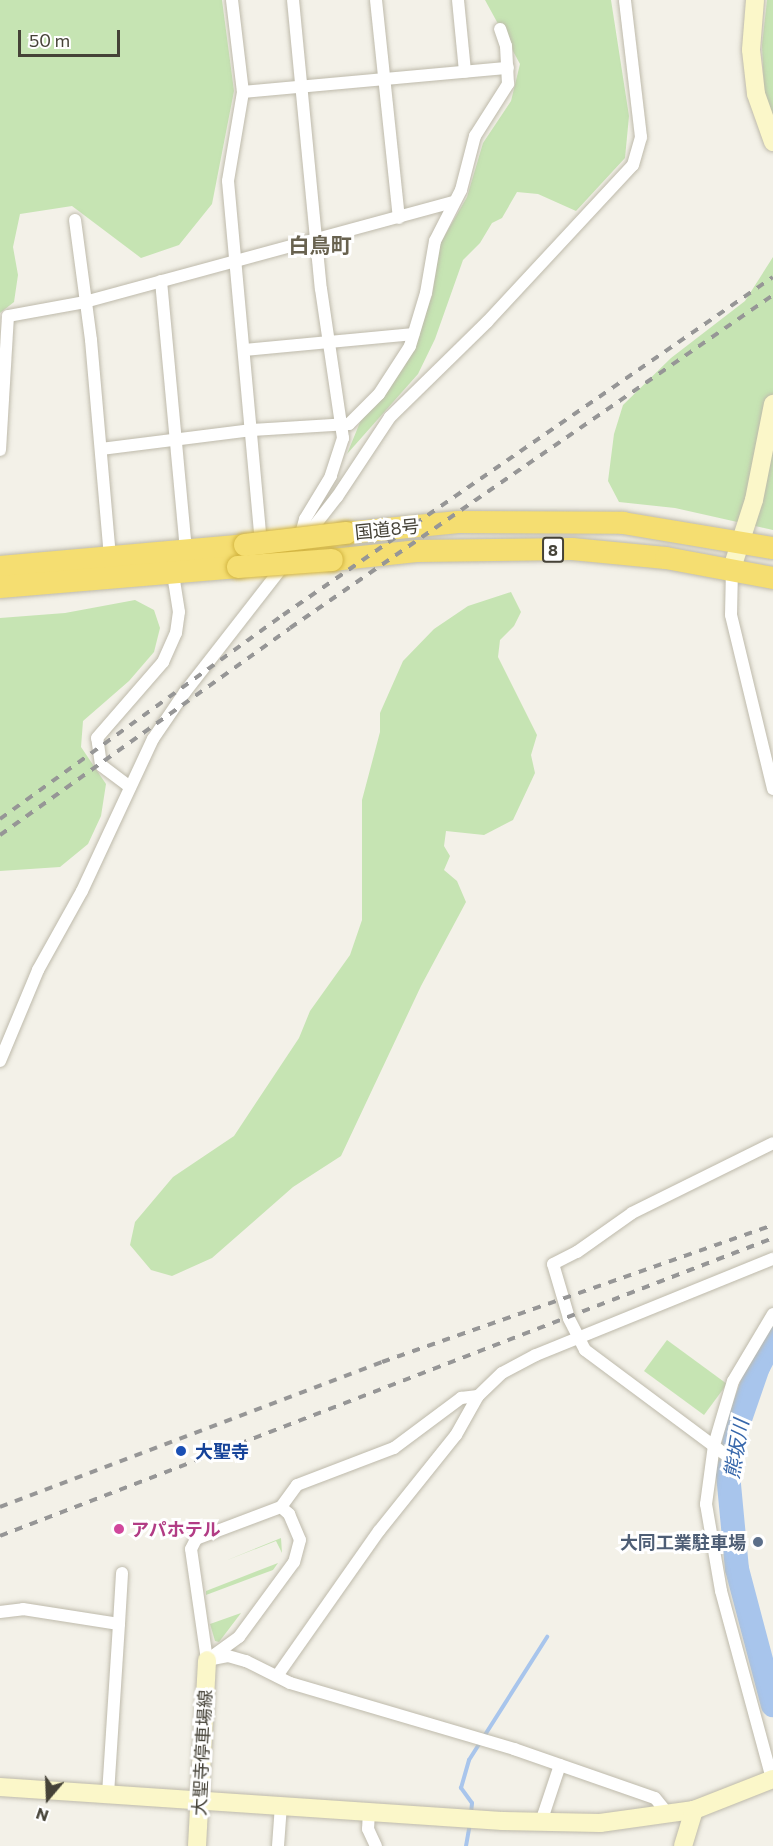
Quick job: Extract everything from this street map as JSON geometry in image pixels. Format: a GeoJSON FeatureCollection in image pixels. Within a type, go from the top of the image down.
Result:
{"type":"FeatureCollection","features":[{"type":"Feature","properties":{"kind":"highway","name":"国道8号"},"geometry":{"type":"LineString","coordinates":[[0,567],[110,559],[412,525],[531,521],[622,523],[740,540],[773,549]]}},
{"type":"Feature","properties":{"kind":"highway","name":"国道8号"},"geometry":{"type":"LineString","coordinates":[[0,587],[173,575],[417,551],[572,549],[732,568],[773,578]]}},
{"type":"Feature","properties":{"kind":"street"},"geometry":{"type":"LineString","coordinates":[[232,0],[243,92],[228,181],[252,430],[253,544]]}},
{"type":"Feature","properties":{"kind":"street"},"geometry":{"type":"LineString","coordinates":[[293,0],[316,240],[340,425],[340,450],[331,476],[305,519],[299,542]]}},
{"type":"Feature","properties":{"kind":"street"},"geometry":{"type":"LineString","coordinates":[[376,0],[399,218]]}},
{"type":"Feature","properties":{"kind":"street"},"geometry":{"type":"LineString","coordinates":[[458,0],[465,72]]}},
{"type":"Feature","properties":{"kind":"street"},"geometry":{"type":"LineString","coordinates":[[0,1061],[38,970],[82,891],[153,739],[185,692],[299,542],[337,497],[390,417],[487,322],[633,165],[641,137],[625,0]]}},
{"type":"Feature","properties":{"kind":"street"},"geometry":{"type":"LineString","coordinates":[[755,0],[751,50],[756,94],[773,142]]}},
{"type":"Feature","properties":{"kind":"street"},"geometry":{"type":"LineString","coordinates":[[101,449],[175,442],[252,430],[349,424],[379,394],[404,358],[414,334],[426,293],[435,241],[461,190],[475,136],[504,95],[508,68],[500,29]]}},
{"type":"Feature","properties":{"kind":"street"},"geometry":{"type":"LineString","coordinates":[[243,92],[508,68]]}},
{"type":"Feature","properties":{"kind":"street"},"geometry":{"type":"LineString","coordinates":[[0,450],[8,316],[85,302],[454,202]]}},
{"type":"Feature","properties":{"kind":"street"},"geometry":{"type":"LineString","coordinates":[[75,220],[101,449],[110,559]]}},
{"type":"Feature","properties":{"kind":"street"},"geometry":{"type":"LineString","coordinates":[[161,281],[186,551]]}},
{"type":"Feature","properties":{"kind":"street"},"geometry":{"type":"LineString","coordinates":[[245,350],[414,334]]}},
{"type":"Feature","properties":{"kind":"street"},"geometry":{"type":"LineString","coordinates":[[773,404],[754,500],[732,568],[731,615],[773,789]]}},
{"type":"Feature","properties":{"kind":"street"},"geometry":{"type":"LineString","coordinates":[[130,787],[101,765],[97,738],[108,721],[154,674],[168,652],[179,612],[173,575]]}},
{"type":"Feature","properties":{"kind":"street"},"geometry":{"type":"LineString","coordinates":[[734,1461],[585,1350],[569,1318],[553,1264],[578,1252],[632,1213],[773,1143]]}},
{"type":"Feature","properties":{"kind":"street"},"geometry":{"type":"LineString","coordinates":[[277,1676],[379,1531],[456,1435],[478,1396],[502,1373],[773,1259]]}},
{"type":"Feature","properties":{"kind":"street"},"geometry":{"type":"LineString","coordinates":[[0,1787],[200,1798],[541,1822],[600,1823],[694,1810],[773,1780],[721,1591],[706,1504],[714,1446],[733,1381],[773,1314]]}},
{"type":"Feature","properties":{"kind":"street"},"geometry":{"type":"LineString","coordinates":[[207,1660],[191,1549],[196,1539],[281,1507],[297,1485],[394,1448],[461,1398],[478,1396]]}},
{"type":"Feature","properties":{"kind":"street"},"geometry":{"type":"LineString","coordinates":[[207,1660],[239,1637],[294,1562],[300,1540],[289,1514],[281,1507]]}},
{"type":"Feature","properties":{"kind":"street"},"geometry":{"type":"LineString","coordinates":[[108,1794],[122,1573]]}},
{"type":"Feature","properties":{"kind":"street"},"geometry":{"type":"LineString","coordinates":[[0,1612],[23,1609],[119,1624]]}},
{"type":"Feature","properties":{"kind":"street"},"geometry":{"type":"LineString","coordinates":[[207,1660],[228,1656],[350,1703],[560,1765],[655,1798],[669,1815]]}},
{"type":"Feature","properties":{"kind":"street","name":"大聖寺停車場線"},"geometry":{"type":"LineString","coordinates":[[197,1846],[207,1660]]}},
{"type":"Feature","properties":{"kind":"street"},"geometry":{"type":"LineString","coordinates":[[541,1822],[560,1765]]}},
{"type":"Feature","properties":{"kind":"street"},"geometry":{"type":"LineString","coordinates":[[278,1846],[281,1804]]}},
{"type":"Feature","properties":{"kind":"street"},"geometry":{"type":"LineString","coordinates":[[683,1846],[694,1810]]}},
{"type":"Feature","properties":{"kind":"street"},"geometry":{"type":"LineString","coordinates":[[369,1811],[368,1829],[376,1846]]}},
{"type":"Feature","properties":{"kind":"green space"},"geometry":{"type":"Polygon","coordinates":[[[0,0],[222,0],[234,91],[212,204],[179,245],[141,258],[72,206],[20,214],[13,247],[18,275],[14,302],[0,313],[0,0]]]}},
{"type":"Feature","properties":{"kind":"green space"},"geometry":{"type":"Polygon","coordinates":[[[485,0],[611,0],[629,116],[625,158],[576,211],[538,194],[517,192],[502,218],[492,223],[480,243],[463,260],[435,339],[418,374],[347,454],[363,415],[375,407],[405,365],[432,296],[440,244],[467,197],[483,143],[511,101],[520,64],[485,0]]]}},
{"type":"Feature","properties":{"kind":"green space"},"geometry":{"type":"Polygon","coordinates":[[[767,0],[773,0],[773,115],[764,91],[762,45],[767,0]]]}},
{"type":"Feature","properties":{"kind":"green space"},"geometry":{"type":"Polygon","coordinates":[[[773,257],[773,530],[675,508],[619,502],[608,481],[614,434],[623,405],[671,358],[745,301],[773,257]]]}},
{"type":"Feature","properties":{"kind":"green space"},"geometry":{"type":"Polygon","coordinates":[[[511,592],[521,612],[514,626],[500,640],[498,657],[537,735],[531,755],[535,773],[513,820],[484,835],[446,831],[444,846],[450,856],[444,870],[457,881],[466,902],[421,986],[341,1156],[293,1187],[212,1258],[172,1276],[151,1270],[130,1245],[135,1222],[173,1177],[234,1136],[299,1038],[310,1011],[350,955],[362,920],[362,800],[380,732],[380,713],[403,661],[434,629],[468,606],[511,592]]]}},
{"type":"Feature","properties":{"kind":"green space"},"geometry":{"type":"Polygon","coordinates":[[[135,600],[154,610],[160,628],[154,652],[129,681],[83,721],[81,747],[106,784],[101,816],[88,844],[60,867],[0,871],[0,618],[65,613],[135,600]]]}},
{"type":"Feature","properties":{"kind":"green space"},"geometry":{"type":"Polygon","coordinates":[[[667,1340],[727,1384],[704,1415],[644,1371],[667,1340]]]}},
{"type":"Feature","properties":{"kind":"green space"},"geometry":{"type":"Polygon","coordinates":[[[281,1538],[282,1553],[276,1541],[225,1561],[281,1538]]]}},
{"type":"Feature","properties":{"kind":"green space"},"geometry":{"type":"Polygon","coordinates":[[[278,1563],[273,1570],[206,1595],[206,1591],[278,1563]]]}},
{"type":"Feature","properties":{"kind":"green space"},"geometry":{"type":"Polygon","coordinates":[[[241,1613],[219,1642],[215,1641],[210,1624],[241,1613]]]}},
{"type":"Feature","properties":{"kind":"waterway","name":"熊坂川"},"geometry":{"type":"LineString","coordinates":[[773,1339],[758,1367],[737,1428],[728,1474],[737,1569],[773,1705]]}},
{"type":"Feature","properties":{"kind":"waterway"},"geometry":{"type":"LineString","coordinates":[[471,1813],[472,1803],[461,1788],[469,1760],[547,1637]]}},
{"type":"Feature","properties":{"kind":"waterway"},"geometry":{"type":"LineString","coordinates":[[466,1846],[470,1823]]}},
{"type":"Feature","properties":{"kind":"railway"},"geometry":{"type":"LineString","coordinates":[[0,819],[283,615],[773,277]]}},
{"type":"Feature","properties":{"kind":"railway"},"geometry":{"type":"LineString","coordinates":[[0,835],[290,628],[773,295]]}},
{"type":"Feature","properties":{"kind":"railway"},"geometry":{"type":"LineString","coordinates":[[0,1507],[382,1362],[773,1225]]}},
{"type":"Feature","properties":{"kind":"railway"},"geometry":{"type":"LineString","coordinates":[[0,1536],[773,1238]]}},
{"type":"Feature","properties":{"kind":"place","name":"大聖寺"},"geometry":{"type":"Point","coordinates":[181,1451]}},
{"type":"Feature","properties":{"kind":"place","name":"アパホテル"},"geometry":{"type":"Point","coordinates":[119,1529]}},
{"type":"Feature","properties":{"kind":"place","name":"大同工業駐車場"},"geometry":{"type":"Point","coordinates":[758,1542]}},
{"type":"Feature","properties":{"kind":"district","name":"白鳥町"},"geometry":{"type":"Point","coordinates":[320,245]}}]}
